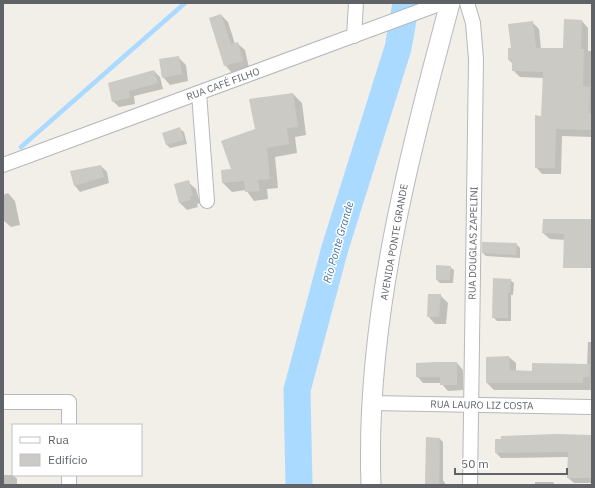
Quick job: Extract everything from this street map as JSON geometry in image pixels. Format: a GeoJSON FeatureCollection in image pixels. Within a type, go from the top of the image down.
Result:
{"type":"FeatureCollection","features":[{"type":"Feature","properties":{"kind":"street"},"geometry":{"type":"LineString","coordinates":[[354,36],[356,3]]}},
{"type":"Feature","properties":{"kind":"street","name":"AVENIDA PONTE GRANDE"},"geometry":{"type":"LineString","coordinates":[[371,485],[371,403],[382,314],[400,206],[416,132],[450,3]]}},
{"type":"Feature","properties":{"kind":"street","name":"RUA DOUGLAS ZAPELINI"},"geometry":{"type":"LineString","coordinates":[[467,3],[473,23],[476,59],[470,485]]}},
{"type":"Feature","properties":{"kind":"street","name":"RUA CAFÉ FILHO"},"geometry":{"type":"LineString","coordinates":[[3,165],[436,5]]}},
{"type":"Feature","properties":{"kind":"street"},"geometry":{"type":"LineString","coordinates":[[199,93],[207,201]]}},
{"type":"Feature","properties":{"kind":"street"},"geometry":{"type":"LineString","coordinates":[[3,402],[69,402],[69,424]]}},
{"type":"Feature","properties":{"kind":"street","name":"RUA LAURO LIZ COSTA"},"geometry":{"type":"LineString","coordinates":[[371,403],[592,407]]}},
{"type":"Feature","properties":{"kind":"building"},"geometry":{"type":"Polygon","coordinates":[[[221,14],[231,44],[238,42],[243,61],[224,66],[209,18],[221,14]]]}},
{"type":"Feature","properties":{"kind":"building"},"geometry":{"type":"Polygon","coordinates":[[[564,19],[582,20],[581,49],[584,49],[583,86],[590,87],[589,113],[592,113],[592,130],[556,129],[555,168],[535,168],[535,115],[541,116],[543,72],[512,71],[512,60],[508,60],[508,48],[511,48],[508,24],[533,21],[536,48],[563,48],[564,19]]]}},
{"type":"Feature","properties":{"kind":"building"},"geometry":{"type":"Polygon","coordinates":[[[179,56],[182,74],[162,78],[159,59],[179,56]]]}},
{"type":"Feature","properties":{"kind":"building"},"geometry":{"type":"Polygon","coordinates":[[[154,70],[158,83],[129,91],[130,98],[112,102],[108,83],[154,70]]]}},
{"type":"Feature","properties":{"kind":"building"},"geometry":{"type":"Polygon","coordinates":[[[293,93],[298,127],[287,128],[289,144],[267,148],[270,179],[258,180],[260,191],[245,192],[244,181],[222,183],[221,170],[231,169],[221,141],[255,129],[249,99],[293,93]]]}},
{"type":"Feature","properties":{"kind":"building"},"geometry":{"type":"Polygon","coordinates":[[[180,127],[184,140],[166,145],[162,133],[180,127]]]}},
{"type":"Feature","properties":{"kind":"building"},"geometry":{"type":"Polygon","coordinates":[[[101,165],[104,177],[74,186],[70,171],[101,165]]]}},
{"type":"Feature","properties":{"kind":"building"},"geometry":{"type":"Polygon","coordinates":[[[189,180],[193,196],[190,196],[191,200],[179,203],[174,184],[189,180]]]}},
{"type":"Feature","properties":{"kind":"building"},"geometry":{"type":"Polygon","coordinates":[[[543,219],[592,219],[592,268],[563,268],[564,234],[542,233],[543,219]]]}},
{"type":"Feature","properties":{"kind":"building"},"geometry":{"type":"Polygon","coordinates":[[[482,242],[517,243],[516,255],[482,253],[482,242]]]}},
{"type":"Feature","properties":{"kind":"building"},"geometry":{"type":"Polygon","coordinates":[[[436,265],[451,266],[450,280],[436,280],[436,265]]]}},
{"type":"Feature","properties":{"kind":"building"},"geometry":{"type":"Polygon","coordinates":[[[493,278],[511,279],[510,292],[508,292],[508,318],[492,318],[493,278]]]}},
{"type":"Feature","properties":{"kind":"building"},"geometry":{"type":"Polygon","coordinates":[[[428,294],[441,294],[439,317],[427,317],[428,294]]]}},
{"type":"Feature","properties":{"kind":"building"},"geometry":{"type":"Polygon","coordinates":[[[509,356],[510,370],[532,371],[532,363],[590,364],[589,377],[583,377],[583,383],[486,383],[486,357],[509,356]]]}},
{"type":"Feature","properties":{"kind":"building"},"geometry":{"type":"Polygon","coordinates":[[[457,362],[457,385],[440,385],[440,377],[416,377],[416,363],[457,362]]]}},
{"type":"Feature","properties":{"kind":"building"},"geometry":{"type":"Polygon","coordinates":[[[556,434],[591,435],[592,478],[567,478],[568,452],[495,453],[495,439],[501,439],[501,436],[556,434]]]}},
{"type":"Feature","properties":{"kind":"building"},"geometry":{"type":"Polygon","coordinates":[[[426,437],[440,438],[439,485],[425,485],[426,437]]]}},
{"type":"Feature","properties":{"kind":"waterway"},"geometry":{"type":"LineString","coordinates":[[21,147],[185,3]]}},
{"type":"Feature","properties":{"kind":"waterway","name":"Rio Ponte Grande"},"geometry":{"type":"LineString","coordinates":[[299,485],[297,390],[335,248],[398,48],[406,3]]}}]}
